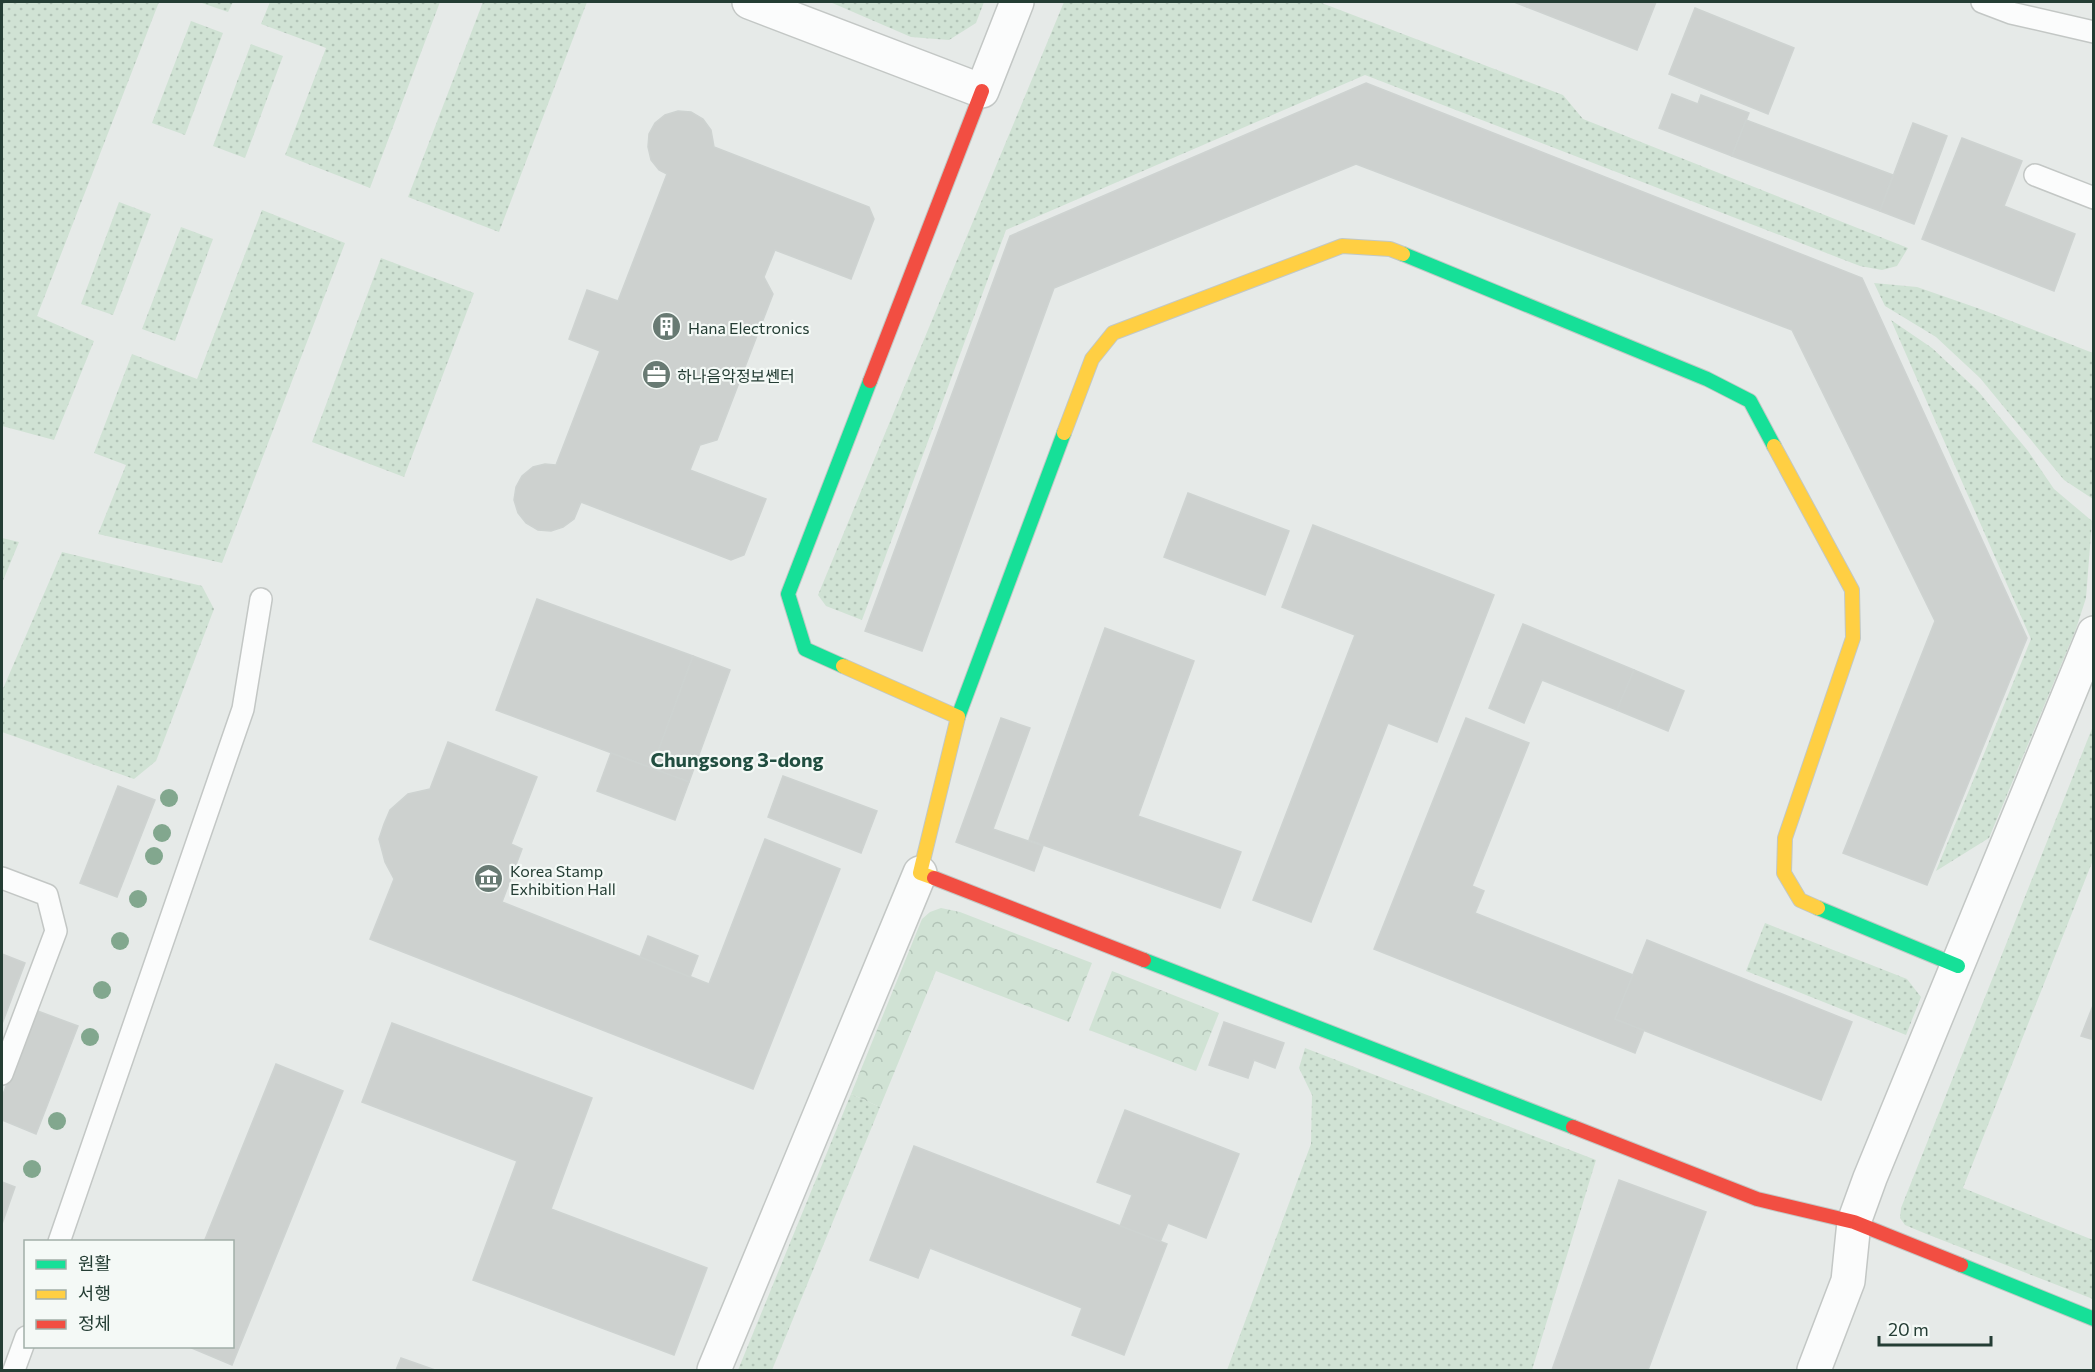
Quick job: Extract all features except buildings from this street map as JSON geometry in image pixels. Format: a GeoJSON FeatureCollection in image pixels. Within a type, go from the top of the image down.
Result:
{"type":"FeatureCollection","features":[{"type":"Feature","properties":{"kind":"street"},"geometry":{"type":"LineString","coordinates":[[749,2],[982,91]]}},
{"type":"Feature","properties":{"kind":"street"},"geometry":{"type":"LineString","coordinates":[[958,717],[805,649],[788,594],[1017,2]]}},
{"type":"Feature","properties":{"kind":"street"},"geometry":{"type":"LineString","coordinates":[[714,1371],[920,873],[958,717],[1092,359],[1113,333],[1342,246],[1390,249],[1707,379],[1750,401],[1852,590],[1853,638],[1785,838],[1784,873],[1800,900],[1958,966]]}},
{"type":"Feature","properties":{"kind":"street"},"geometry":{"type":"LineString","coordinates":[[1815,1371],[1848,1281],[1854,1222],[1870,1178],[2094,633]]}},
{"type":"Feature","properties":{"kind":"street"},"geometry":{"type":"LineString","coordinates":[[920,873],[1757,1199],[1854,1222],[2094,1319]]}},
{"type":"Feature","properties":{"kind":"lane"},"geometry":{"type":"LineString","coordinates":[[1982,2],[2011,13],[2094,32]]}},
{"type":"Feature","properties":{"kind":"lane"},"geometry":{"type":"LineString","coordinates":[[2035,175],[2094,198]]}},
{"type":"Feature","properties":{"kind":"lane"},"geometry":{"type":"LineString","coordinates":[[60,1240],[243,709],[261,599]]}},
{"type":"Feature","properties":{"kind":"lane"},"geometry":{"type":"LineString","coordinates":[[2,878],[47,895],[56,931],[2,1074]]}},
{"type":"Feature","properties":{"kind":"lane"},"geometry":{"type":"LineString","coordinates":[[14,1371],[24,1343]]}},
{"type":"Feature","properties":{"kind":"green space"},"geometry":{"type":"Polygon","coordinates":[[[2,2],[159,2],[37,316],[94,341],[54,440],[2,426],[2,2]]]}},
{"type":"Feature","properties":{"kind":"green space"},"geometry":{"type":"Polygon","coordinates":[[[199,2],[233,2],[228,12],[199,2]]]}},
{"type":"Feature","properties":{"kind":"green space"},"geometry":{"type":"Polygon","coordinates":[[[270,2],[440,2],[370,188],[285,155],[326,48],[261,24],[270,2]]]}},
{"type":"Feature","properties":{"kind":"green space"},"geometry":{"type":"Polygon","coordinates":[[[483,2],[587,2],[499,232],[408,197],[483,2]]]}},
{"type":"Feature","properties":{"kind":"green space"},"geometry":{"type":"Polygon","coordinates":[[[830,2],[984,2],[976,23],[949,40],[911,37],[830,2]]]}},
{"type":"Feature","properties":{"kind":"green space"},"geometry":{"type":"Polygon","coordinates":[[[1064,2],[1319,2],[1563,95],[1583,119],[1908,248],[1897,266],[1882,270],[1860,266],[1365,75],[1006,230],[862,620],[826,606],[818,595],[1064,2]]]}},
{"type":"Feature","properties":{"kind":"green space"},"geometry":{"type":"Polygon","coordinates":[[[191,21],[223,33],[185,135],[152,123],[191,21]]]}},
{"type":"Feature","properties":{"kind":"green space"},"geometry":{"type":"Polygon","coordinates":[[[251,44],[283,56],[245,158],[213,146],[251,44]]]}},
{"type":"Feature","properties":{"kind":"green space"},"geometry":{"type":"Polygon","coordinates":[[[119,202],[151,214],[113,315],[81,304],[119,202]]]}},
{"type":"Feature","properties":{"kind":"green space"},"geometry":{"type":"Polygon","coordinates":[[[262,210],[345,243],[222,563],[98,534],[126,465],[94,453],[132,354],[197,379],[262,210]]]}},
{"type":"Feature","properties":{"kind":"green space"},"geometry":{"type":"Polygon","coordinates":[[[181,227],[213,239],[175,341],[142,329],[181,227]]]}},
{"type":"Feature","properties":{"kind":"green space"},"geometry":{"type":"Polygon","coordinates":[[[381,258],[474,293],[404,477],[312,442],[381,258]]]}},
{"type":"Feature","properties":{"kind":"green space"},"geometry":{"type":"Polygon","coordinates":[[[1874,283],[1917,287],[2093,353],[2093,499],[2064,480],[1980,378],[1936,337],[1885,306],[1874,283]]]}},
{"type":"Feature","properties":{"kind":"green space"},"geometry":{"type":"Polygon","coordinates":[[[1891,320],[1932,348],[1978,391],[2028,451],[2054,489],[2092,521],[2086,598],[2076,629],[1989,838],[1936,871],[2031,639],[1891,320]]]}},
{"type":"Feature","properties":{"kind":"green space"},"geometry":{"type":"Polygon","coordinates":[[[2,538],[19,542],[2,583],[2,538]]]}},
{"type":"Feature","properties":{"kind":"green space"},"geometry":{"type":"Polygon","coordinates":[[[62,552],[202,586],[214,609],[156,761],[134,779],[2,732],[2,691],[62,552]]]}},
{"type":"Feature","properties":{"kind":"green space"},"geometry":{"type":"Polygon","coordinates":[[[2093,726],[2093,860],[1963,1188],[2093,1240],[2093,1299],[1924,1233],[1905,1225],[1900,1218],[1901,1208],[2093,726]]]}},
{"type":"Feature","properties":{"kind":"green space"},"geometry":{"type":"Polygon","coordinates":[[[941,908],[960,912],[1092,963],[1069,1022],[936,971],[880,1107],[851,1094],[922,919],[930,912],[941,908]]]}},
{"type":"Feature","properties":{"kind":"green space"},"geometry":{"type":"Polygon","coordinates":[[[1765,923],[1907,979],[1921,997],[1906,1035],[1746,971],[1765,923]]]}},
{"type":"Feature","properties":{"kind":"green space"},"geometry":{"type":"Polygon","coordinates":[[[1112,971],[1219,1013],[1196,1071],[1089,1030],[1112,971]]]}},
{"type":"Feature","properties":{"kind":"green space"},"geometry":{"type":"Polygon","coordinates":[[[1305,1048],[1596,1160],[1532,1370],[1227,1370],[1311,1144],[1312,1095],[1299,1068],[1305,1048]]]}},
{"type":"Feature","properties":{"kind":"green space"},"geometry":{"type":"Polygon","coordinates":[[[851,1094],[880,1107],[772,1370],[738,1370],[851,1094]]]}},
{"type":"Feature","properties":{"kind":"traffic: fast"},"geometry":{"type":"LineString","coordinates":[[1403,254],[1707,379],[1750,401],[1774,446]]}},
{"type":"Feature","properties":{"kind":"traffic: fast"},"geometry":{"type":"LineString","coordinates":[[843,666],[805,649],[788,594],[870,381]]}},
{"type":"Feature","properties":{"kind":"traffic: fast"},"geometry":{"type":"LineString","coordinates":[[958,717],[1064,433]]}},
{"type":"Feature","properties":{"kind":"traffic: fast"},"geometry":{"type":"LineString","coordinates":[[1818,908],[1958,966]]}},
{"type":"Feature","properties":{"kind":"traffic: fast"},"geometry":{"type":"LineString","coordinates":[[1144,960],[1573,1127]]}},
{"type":"Feature","properties":{"kind":"traffic: fast"},"geometry":{"type":"LineString","coordinates":[[1961,1265],[2094,1319]]}},
{"type":"Feature","properties":{"kind":"traffic: slow"},"geometry":{"type":"LineString","coordinates":[[1064,433],[1092,359],[1113,333],[1342,246],[1390,249],[1403,254]]}},
{"type":"Feature","properties":{"kind":"traffic: slow"},"geometry":{"type":"LineString","coordinates":[[1774,446],[1852,590],[1853,638],[1785,838],[1784,873],[1800,900],[1818,908]]}},
{"type":"Feature","properties":{"kind":"traffic: slow"},"geometry":{"type":"LineString","coordinates":[[843,666],[958,717],[920,873],[934,878]]}},
{"type":"Feature","properties":{"kind":"traffic: jam"},"geometry":{"type":"LineString","coordinates":[[870,381],[982,91]]}},
{"type":"Feature","properties":{"kind":"traffic: jam"},"geometry":{"type":"LineString","coordinates":[[934,878],[1144,960]]}},
{"type":"Feature","properties":{"kind":"traffic: jam"},"geometry":{"type":"LineString","coordinates":[[1573,1127],[1757,1199],[1854,1222],[1961,1265]]}},
{"type":"Feature","properties":{"kind":"place","name":"Hana Electronics"},"geometry":{"type":"Point","coordinates":[667,327]}},
{"type":"Feature","properties":{"kind":"place","name":"하나음악정보쎈터"},"geometry":{"type":"Point","coordinates":[656,375]}},
{"type":"Feature","properties":{"kind":"place","name":"Korea Stamp Exhibition Hall"},"geometry":{"type":"Point","coordinates":[489,879]}},
{"type":"Feature","properties":{"kind":"district","name":"Chungsong 3-dong"},"geometry":{"type":"Point","coordinates":[737,759]}}]}
